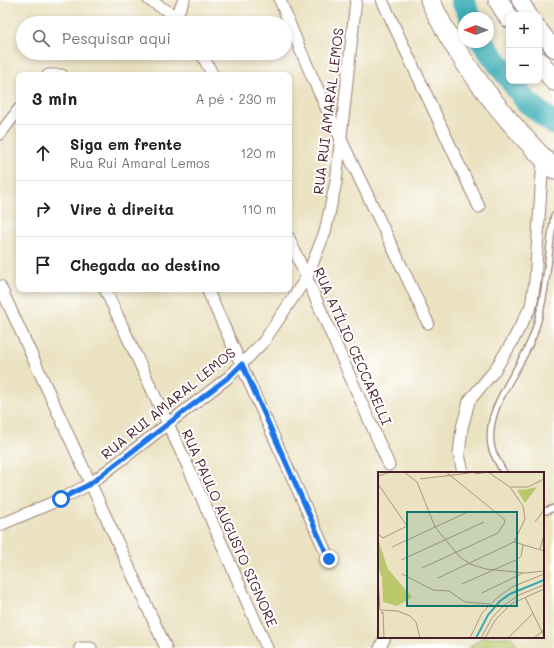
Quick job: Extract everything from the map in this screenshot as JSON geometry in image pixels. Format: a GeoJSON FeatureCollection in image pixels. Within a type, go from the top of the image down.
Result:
{"type":"FeatureCollection","features":[{"type":"Feature","properties":{"kind":"highway"},"geometry":{"type":"LineString","coordinates":[[430,0],[445,32],[476,78],[503,114],[551,168]]}},
{"type":"Feature","properties":{"kind":"highway"},"geometry":{"type":"LineString","coordinates":[[498,0],[506,13]]}},
{"type":"Feature","properties":{"kind":"highway"},"geometry":{"type":"LineString","coordinates":[[542,65],[554,81]]}},
{"type":"Feature","properties":{"kind":"main road"},"geometry":{"type":"LineString","coordinates":[[520,0],[527,12]]}},
{"type":"Feature","properties":{"kind":"main road"},"geometry":{"type":"LineString","coordinates":[[542,33],[554,49]]}},
{"type":"Feature","properties":{"kind":"street"},"geometry":{"type":"LineString","coordinates":[[149,0],[172,16]]}},
{"type":"Feature","properties":{"kind":"street"},"geometry":{"type":"LineString","coordinates":[[179,16],[184,0]]}},
{"type":"Feature","properties":{"kind":"street"},"geometry":{"type":"LineString","coordinates":[[280,0],[286,16]]}},
{"type":"Feature","properties":{"kind":"street","name":"RUA RUI AMARAL LEMOS"},"geometry":{"type":"LineString","coordinates":[[0,525],[61,499],[90,484],[168,424],[242,364],[264,341],[306,277],[325,232],[336,182],[356,0]]}},
{"type":"Feature","properties":{"kind":"street"},"geometry":{"type":"LineString","coordinates":[[382,0],[479,207]]}},
{"type":"Feature","properties":{"kind":"street"},"geometry":{"type":"LineString","coordinates":[[292,31],[341,137],[352,165],[428,323]]}},
{"type":"Feature","properties":{"kind":"street"},"geometry":{"type":"LineString","coordinates":[[205,60],[211,72]]}},
{"type":"Feature","properties":{"kind":"street"},"geometry":{"type":"LineString","coordinates":[[0,134],[16,113]]}},
{"type":"Feature","properties":{"kind":"street"},"geometry":{"type":"LineString","coordinates":[[463,472],[460,448],[462,428],[469,401],[494,371],[512,344],[531,306],[551,168]]}},
{"type":"Feature","properties":{"kind":"street","name":"RUA ATÍLIO CECCARELLI"},"geometry":{"type":"LineString","coordinates":[[292,245],[389,465]]}},
{"type":"Feature","properties":{"kind":"street"},"geometry":{"type":"LineString","coordinates":[[0,286],[56,405],[90,484],[110,523],[166,648]]}},
{"type":"Feature","properties":{"kind":"street","name":"RUA PAULO AUGUSTO SIGNORE"},"geometry":{"type":"LineString","coordinates":[[106,292],[190,471],[267,648]]}},
{"type":"Feature","properties":{"kind":"street"},"geometry":{"type":"LineString","coordinates":[[208,292],[329,559]]}},
{"type":"Feature","properties":{"kind":"street"},"geometry":{"type":"LineString","coordinates":[[380,648],[385,638]]}},
{"type":"Feature","properties":{"kind":"lane"},"geometry":{"type":"LineString","coordinates":[[504,472],[491,447],[491,434],[494,415],[535,332],[542,304],[554,216]]}},
{"type":"Feature","properties":{"kind":"lane"},"geometry":{"type":"LineString","coordinates":[[544,510],[554,508]]}},
{"type":"Feature","properties":{"kind":"green space"},"geometry":{"type":"Polygon","coordinates":[[[481,638],[513,638],[519,648],[469,648],[481,638]]]}},
{"type":"Feature","properties":{"kind":"waterway"},"geometry":{"type":"LineString","coordinates":[[462,0],[468,12]]}},
{"type":"Feature","properties":{"kind":"waterway"},"geometry":{"type":"LineString","coordinates":[[486,48],[506,74]]}},
{"type":"Feature","properties":{"kind":"waterway"},"geometry":{"type":"LineString","coordinates":[[513,84],[526,101],[554,124]]}},
{"type":"Feature","properties":{"kind":"route"},"geometry":{"type":"LineString","coordinates":[[61,499],[90,484],[230,376],[242,364],[329,559]]}}]}
